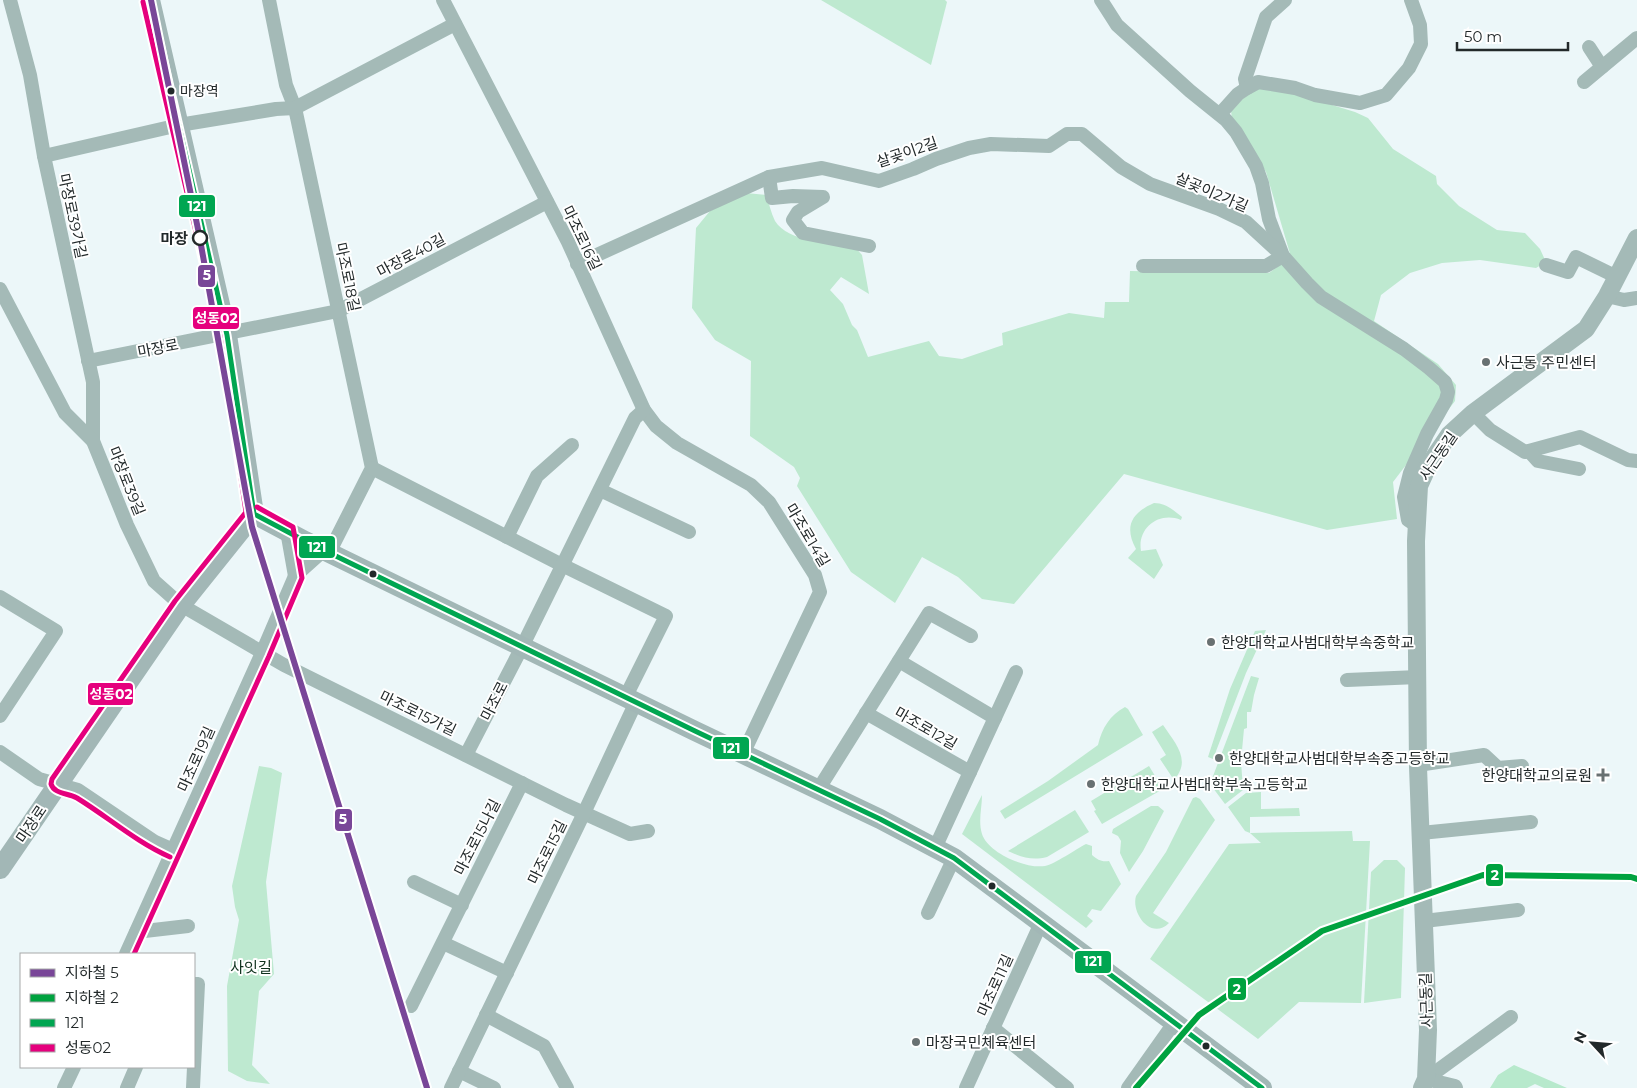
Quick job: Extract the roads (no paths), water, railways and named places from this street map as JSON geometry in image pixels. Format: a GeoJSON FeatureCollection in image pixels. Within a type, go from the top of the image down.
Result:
{"type":"FeatureCollection","features":[{"type":"Feature","properties":{"kind":"main road"},"geometry":{"type":"LineString","coordinates":[[152,2],[227,335],[254,514],[326,552],[818,790],[954,858],[1262,1088]]}},
{"type":"Feature","properties":{"kind":"main road","name":"마장로"},"geometry":{"type":"LineString","coordinates":[[0,869],[181,605],[254,514]]}},
{"type":"Feature","properties":{"kind":"street"},"geometry":{"type":"LineString","coordinates":[[0,9],[11,0]]}},
{"type":"Feature","properties":{"kind":"street","name":"마장로39가길"},"geometry":{"type":"LineString","coordinates":[[11,0],[30,75],[44,156],[93,382],[94,441]]}},
{"type":"Feature","properties":{"kind":"street","name":"마조로18길"},"geometry":{"type":"LineString","coordinates":[[269,0],[286,85],[295,108],[372,468]]}},
{"type":"Feature","properties":{"kind":"street","name":"마조로16길"},"geometry":{"type":"LineString","coordinates":[[443,0],[547,202],[644,410]]}},
{"type":"Feature","properties":{"kind":"street"},"geometry":{"type":"LineString","coordinates":[[1101,0],[1120,28],[1190,92],[1220,114],[1236,132],[1256,166],[1270,219],[1283,256],[1266,266],[1143,266]]}},
{"type":"Feature","properties":{"kind":"street"},"geometry":{"type":"LineString","coordinates":[[1247,88],[1244,79],[1266,17],[1285,0]]}},
{"type":"Feature","properties":{"kind":"street"},"geometry":{"type":"LineString","coordinates":[[1220,114],[1238,94],[1258,82],[1295,88],[1315,95],[1360,103],[1386,95],[1409,68],[1421,44],[1420,25],[1411,0]]}},
{"type":"Feature","properties":{"kind":"street"},"geometry":{"type":"LineString","coordinates":[[44,156],[179,125],[276,109],[295,108],[455,24]]}},
{"type":"Feature","properties":{"kind":"street"},"geometry":{"type":"LineString","coordinates":[[1584,82],[1637,38]]}},
{"type":"Feature","properties":{"kind":"street"},"geometry":{"type":"LineString","coordinates":[[1589,46],[1602,67]]}},
{"type":"Feature","properties":{"kind":"street","name":"살곶이2길"},"geometry":{"type":"LineString","coordinates":[[577,264],[769,177],[822,168],[879,181],[969,148],[991,144],[1049,146],[1067,134],[1082,134]]}},
{"type":"Feature","properties":{"kind":"street","name":"살곶이2가길"},"geometry":{"type":"LineString","coordinates":[[1082,134],[1121,167],[1150,184],[1219,209],[1246,222],[1283,256],[1320,296],[1404,350],[1430,368],[1445,382],[1448,392],[1446,400],[1427,434],[1410,473],[1404,497],[1408,520],[1417,526]]}},
{"type":"Feature","properties":{"kind":"street"},"geometry":{"type":"LineString","coordinates":[[769,177],[772,198],[793,196],[823,197],[798,212],[793,220],[803,233],[869,246]]}},
{"type":"Feature","properties":{"kind":"street","name":"마장로40길"},"geometry":{"type":"LineString","coordinates":[[227,335],[338,311],[547,202]]}},
{"type":"Feature","properties":{"kind":"street","name":"사근동길"},"geometry":{"type":"LineString","coordinates":[[1424,1084],[1428,1030],[1418,765],[1417,526],[1419,486],[1428,466],[1449,435],[1473,413],[1586,329],[1607,296],[1637,238]]}},
{"type":"Feature","properties":{"kind":"street"},"geometry":{"type":"LineString","coordinates":[[1546,265],[1568,272],[1576,257],[1617,277]]}},
{"type":"Feature","properties":{"kind":"street","name":"마장로39길"},"geometry":{"type":"LineString","coordinates":[[0,289],[65,413],[94,441],[127,525],[154,581],[181,605]]}},
{"type":"Feature","properties":{"kind":"street"},"geometry":{"type":"LineString","coordinates":[[1607,296],[1624,300],[1637,298]]}},
{"type":"Feature","properties":{"kind":"street","name":"마장로"},"geometry":{"type":"LineString","coordinates":[[88,362],[227,335]]}},
{"type":"Feature","properties":{"kind":"street"},"geometry":{"type":"LineString","coordinates":[[522,647],[635,418],[644,410]]}},
{"type":"Feature","properties":{"kind":"street","name":"마조로14길"},"geometry":{"type":"LineString","coordinates":[[644,410],[656,426],[678,443],[751,485],[769,502],[815,575],[820,592],[743,754]]}},
{"type":"Feature","properties":{"kind":"street"},"geometry":{"type":"LineString","coordinates":[[1473,413],[1490,430],[1525,452],[1580,437],[1628,460],[1637,461]]}},
{"type":"Feature","properties":{"kind":"street"},"geometry":{"type":"LineString","coordinates":[[507,537],[537,476],[572,445]]}},
{"type":"Feature","properties":{"kind":"street"},"geometry":{"type":"LineString","coordinates":[[1529,451],[1538,461],[1579,469]]}},
{"type":"Feature","properties":{"kind":"street"},"geometry":{"type":"LineString","coordinates":[[287,532],[295,576],[326,552],[372,468],[666,616],[630,700]]}},
{"type":"Feature","properties":{"kind":"street"},"geometry":{"type":"LineString","coordinates":[[600,490],[689,532]]}},
{"type":"Feature","properties":{"kind":"street","name":"마조로19길"},"geometry":{"type":"LineString","coordinates":[[126,953],[295,576]]}},
{"type":"Feature","properties":{"kind":"street"},"geometry":{"type":"LineString","coordinates":[[0,597],[56,631],[0,716]]}},
{"type":"Feature","properties":{"kind":"street","name":"마조로15가길"},"geometry":{"type":"LineString","coordinates":[[181,605],[262,653],[522,783],[630,834],[648,831]]}},
{"type":"Feature","properties":{"kind":"street"},"geometry":{"type":"LineString","coordinates":[[818,790],[929,613],[971,636]]}},
{"type":"Feature","properties":{"kind":"street","name":"마조로"},"geometry":{"type":"LineString","coordinates":[[466,755],[522,647]]}},
{"type":"Feature","properties":{"kind":"street"},"geometry":{"type":"LineString","coordinates":[[898,661],[995,718]]}},
{"type":"Feature","properties":{"kind":"street"},"geometry":{"type":"LineString","coordinates":[[935,848],[1016,672]]}},
{"type":"Feature","properties":{"kind":"street"},"geometry":{"type":"LineString","coordinates":[[1347,680],[1418,677]]}},
{"type":"Feature","properties":{"kind":"street","name":"마조로15길"},"geometry":{"type":"LineString","coordinates":[[450,1088],[584,813],[630,700]]}},
{"type":"Feature","properties":{"kind":"street","name":"마조로12길"},"geometry":{"type":"LineString","coordinates":[[866,713],[970,772]]}},
{"type":"Feature","properties":{"kind":"street"},"geometry":{"type":"LineString","coordinates":[[0,752],[39,779],[78,790],[155,842],[173,850]]}},
{"type":"Feature","properties":{"kind":"street"},"geometry":{"type":"LineString","coordinates":[[1418,765],[1484,755],[1498,768],[1522,766]]}},
{"type":"Feature","properties":{"kind":"street","name":"마조로15나길"},"geometry":{"type":"LineString","coordinates":[[411,1006],[522,783]]}},
{"type":"Feature","properties":{"kind":"street"},"geometry":{"type":"LineString","coordinates":[[1421,833],[1531,822]]}},
{"type":"Feature","properties":{"kind":"street"},"geometry":{"type":"LineString","coordinates":[[928,913],[954,858]]}},
{"type":"Feature","properties":{"kind":"street"},"geometry":{"type":"LineString","coordinates":[[414,882],[462,905]]}},
{"type":"Feature","properties":{"kind":"street"},"geometry":{"type":"LineString","coordinates":[[1424,922],[1518,910]]}},
{"type":"Feature","properties":{"kind":"street","name":"마조로11길"},"geometry":{"type":"LineString","coordinates":[[966,1088],[1041,923]]}},
{"type":"Feature","properties":{"kind":"street"},"geometry":{"type":"LineString","coordinates":[[136,932],[188,926]]}},
{"type":"Feature","properties":{"kind":"street"},"geometry":{"type":"LineString","coordinates":[[443,943],[506,973]]}},
{"type":"Feature","properties":{"kind":"street"},"geometry":{"type":"LineString","coordinates":[[195,984],[198,984],[195,1046]]}},
{"type":"Feature","properties":{"kind":"street"},"geometry":{"type":"LineString","coordinates":[[486,1015],[544,1046],[567,1088]]}},
{"type":"Feature","properties":{"kind":"street"},"geometry":{"type":"LineString","coordinates":[[1424,1084],[1511,1017]]}},
{"type":"Feature","properties":{"kind":"street"},"geometry":{"type":"LineString","coordinates":[[1128,1088],[1174,1023]]}},
{"type":"Feature","properties":{"kind":"street"},"geometry":{"type":"LineString","coordinates":[[993,1028],[1067,1088]]}},
{"type":"Feature","properties":{"kind":"street"},"geometry":{"type":"LineString","coordinates":[[64,1088],[74,1068]]}},
{"type":"Feature","properties":{"kind":"street"},"geometry":{"type":"LineString","coordinates":[[128,1088],[136,1068]]}},
{"type":"Feature","properties":{"kind":"street"},"geometry":{"type":"LineString","coordinates":[[193,1088],[194,1068]]}},
{"type":"Feature","properties":{"kind":"street"},"geometry":{"type":"LineString","coordinates":[[459,1071],[494,1088]]}},
{"type":"Feature","properties":{"kind":"street"},"geometry":{"type":"LineString","coordinates":[[1424,1084],[1456,1088]]}},
{"type":"Feature","properties":{"kind":"metro line","name":"5"},"geometry":{"type":"LineString","coordinates":[[151,0],[199,234],[252,527],[427,1088]]}},
{"type":"Feature","properties":{"kind":"metro line","name":"2"},"geometry":{"type":"LineString","coordinates":[[1136,1088],[1199,1015],[1322,931],[1483,875],[1631,877],[1637,879]]}},
{"type":"Feature","properties":{"kind":"place","name":"마장역"},"geometry":{"type":"Point","coordinates":[171,91]}},
{"type":"Feature","properties":{"kind":"place","name":"마장"},"geometry":{"type":"Point","coordinates":[200,238]}},
{"type":"Feature","properties":{"kind":"place","name":"사근동 주민센터"},"geometry":{"type":"Point","coordinates":[1486,362]}},
{"type":"Feature","properties":{"kind":"place","name":"한양대학교사범대학부속중학교"},"geometry":{"type":"Point","coordinates":[1211,642]}},
{"type":"Feature","properties":{"kind":"place","name":"한양대학교사범대학부속중고등학교"},"geometry":{"type":"Point","coordinates":[1219,758]}},
{"type":"Feature","properties":{"kind":"place","name":"한양대학교의료원"},"geometry":{"type":"Point","coordinates":[1603,775]}},
{"type":"Feature","properties":{"kind":"place","name":"한양대학교사범대학부속고등학교"},"geometry":{"type":"Point","coordinates":[1091,784]}},
{"type":"Feature","properties":{"kind":"place","name":"마장국민체육센터"},"geometry":{"type":"Point","coordinates":[916,1042]}},
{"type":"Feature","properties":{"kind":"park label","name":"사잇길"},"geometry":{"type":"Point","coordinates":[251,967]}}]}
